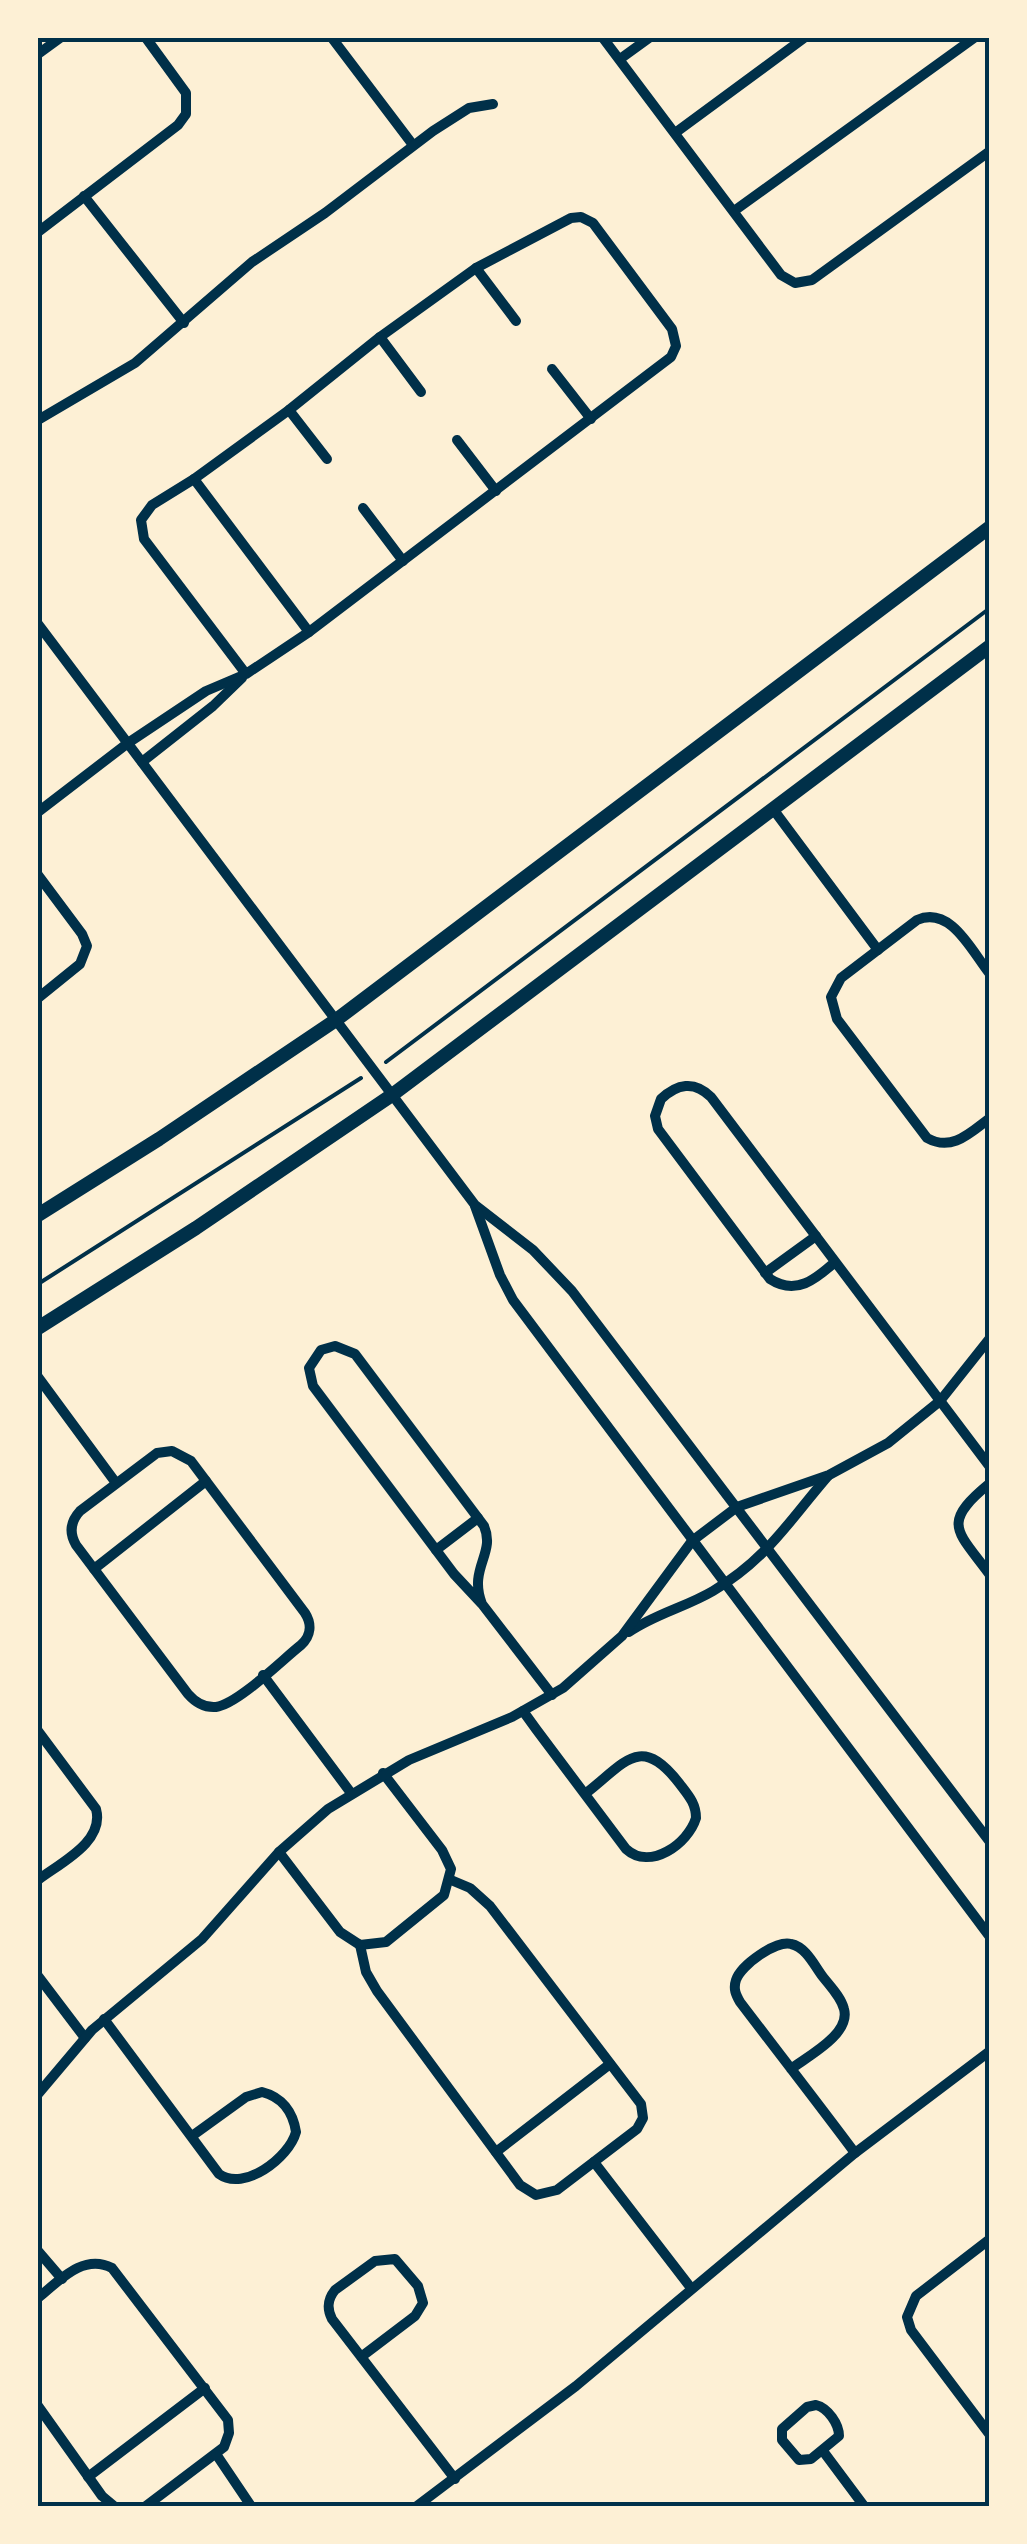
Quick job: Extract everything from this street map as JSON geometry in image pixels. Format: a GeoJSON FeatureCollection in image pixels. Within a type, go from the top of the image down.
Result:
{"type":"FeatureCollection","features":[{"type":"Feature","properties":{"kind":"street"},"geometry":{"type":"LineString","coordinates":[[38,54],[60,38]]}},
{"type":"Feature","properties":{"kind":"street"},"geometry":{"type":"LineString","coordinates":[[38,232],[186,114],[186,94],[146,38]]}},
{"type":"Feature","properties":{"kind":"street"},"geometry":{"type":"LineString","coordinates":[[603,38],[785,279],[807,282],[990,151]]}},
{"type":"Feature","properties":{"kind":"street"},"geometry":{"type":"LineString","coordinates":[[620,59],[649,38]]}},
{"type":"Feature","properties":{"kind":"street"},"geometry":{"type":"LineString","coordinates":[[675,134],[804,38]]}},
{"type":"Feature","properties":{"kind":"street"},"geometry":{"type":"LineString","coordinates":[[734,211],[974,38]]}},
{"type":"Feature","properties":{"kind":"street"},"geometry":{"type":"LineString","coordinates":[[338,40],[413,145]]}},
{"type":"Feature","properties":{"kind":"street"},"geometry":{"type":"LineString","coordinates":[[38,420],[125,369],[252,262],[460,112],[494,104]]}},
{"type":"Feature","properties":{"kind":"street"},"geometry":{"type":"LineString","coordinates":[[84,196],[184,323]]}},
{"type":"Feature","properties":{"kind":"street"},"geometry":{"type":"LineString","coordinates":[[38,812],[128,743],[206,691],[246,674],[309,632],[666,362],[674,352],[676,340],[672,329],[597,228],[582,217],[570,218],[476,268],[289,410],[147,509],[141,520],[141,533],[246,674]]}},
{"type":"Feature","properties":{"kind":"street"},"geometry":{"type":"LineString","coordinates":[[476,268],[516,321]]}},
{"type":"Feature","properties":{"kind":"street"},"geometry":{"type":"LineString","coordinates":[[380,338],[421,392]]}},
{"type":"Feature","properties":{"kind":"street"},"geometry":{"type":"LineString","coordinates":[[552,369],[591,419]]}},
{"type":"Feature","properties":{"kind":"street"},"geometry":{"type":"LineString","coordinates":[[289,410],[327,460]]}},
{"type":"Feature","properties":{"kind":"street"},"geometry":{"type":"LineString","coordinates":[[457,440],[496,490]]}},
{"type":"Feature","properties":{"kind":"street"},"geometry":{"type":"LineString","coordinates":[[194,479],[309,632]]}},
{"type":"Feature","properties":{"kind":"street"},"geometry":{"type":"LineString","coordinates":[[363,508],[403,560]]}},
{"type":"Feature","properties":{"kind":"street"},"geometry":{"type":"LineString","coordinates":[[38,1215],[336,1020],[990,527]]}},
{"type":"Feature","properties":{"kind":"street"},"geometry":{"type":"LineString","coordinates":[[38,624],[475,1206],[513,1300],[990,1937]]}},
{"type":"Feature","properties":{"kind":"street"},"geometry":{"type":"LineString","coordinates":[[38,1328],[392,1095],[990,646]]}},
{"type":"Feature","properties":{"kind":"street"},"geometry":{"type":"LineString","coordinates":[[142,762],[214,706],[246,674]]}},
{"type":"Feature","properties":{"kind":"street"},"geometry":{"type":"LineString","coordinates":[[773,809],[878,950]]}},
{"type":"Feature","properties":{"kind":"street"},"geometry":{"type":"LineString","coordinates":[[38,874],[82,934],[86,953],[80,964],[38,998]]}},
{"type":"Feature","properties":{"kind":"street"},"geometry":{"type":"LineString","coordinates":[[990,974],[949,922],[937,916],[918,920],[836,984],[831,1005],[837,1019],[922,1133],[934,1142],[957,1142],[990,1118]]}},
{"type":"Feature","properties":{"kind":"street"},"geometry":{"type":"LineString","coordinates":[[835,1262],[799,1287],[776,1284],[658,1130],[656,1110],[666,1094],[685,1085],[706,1092],[816,1236],[990,1467]]}},
{"type":"Feature","properties":{"kind":"street"},"geometry":{"type":"LineString","coordinates":[[475,1206],[520,1239],[559,1275],[990,1842]]}},
{"type":"Feature","properties":{"kind":"street"},"geometry":{"type":"LineString","coordinates":[[766,1273],[816,1236]]}},
{"type":"Feature","properties":{"kind":"street"},"geometry":{"type":"LineString","coordinates":[[38,2094],[104,2019],[202,1939],[309,1824],[383,1774],[523,1712],[552,1695],[622,1636],[692,1541],[737,1507],[829,1475],[888,1443],[940,1401],[990,1338]]}},
{"type":"Feature","properties":{"kind":"street"},"geometry":{"type":"LineString","coordinates":[[482,1604],[478,1570],[488,1539],[478,1518],[355,1354],[335,1346],[319,1351],[309,1368],[313,1386],[454,1574],[552,1695]]}},
{"type":"Feature","properties":{"kind":"street"},"geometry":{"type":"LineString","coordinates":[[38,1378],[116,1483]]}},
{"type":"Feature","properties":{"kind":"street"},"geometry":{"type":"LineString","coordinates":[[172,1450],[186,1456],[206,1481],[308,1618],[310,1630],[306,1641],[217,1707],[200,1704],[188,1694],[73,1539],[71,1526],[80,1510],[157,1453],[172,1450]]}},
{"type":"Feature","properties":{"kind":"street"},"geometry":{"type":"LineString","coordinates":[[622,1636],[724,1584],[770,1549],[829,1475]]}},
{"type":"Feature","properties":{"kind":"street"},"geometry":{"type":"LineString","coordinates":[[94,1569],[206,1481]]}},
{"type":"Feature","properties":{"kind":"street"},"geometry":{"type":"LineString","coordinates":[[990,1483],[965,1503],[957,1520],[960,1533],[990,1575]]}},
{"type":"Feature","properties":{"kind":"street"},"geometry":{"type":"LineString","coordinates":[[793,1488],[806,1504]]}},
{"type":"Feature","properties":{"kind":"street"},"geometry":{"type":"LineString","coordinates":[[436,1550],[478,1518]]}},
{"type":"Feature","properties":{"kind":"street"},"geometry":{"type":"LineString","coordinates":[[454,1574],[478,1570]]}},
{"type":"Feature","properties":{"kind":"street"},"geometry":{"type":"LineString","coordinates":[[263,1675],[351,1793]]}},
{"type":"Feature","properties":{"kind":"street"},"geometry":{"type":"LineString","coordinates":[[523,1712],[626,1849],[637,1857],[658,1856],[687,1835],[695,1824],[696,1810],[690,1797],[662,1761],[648,1755],[634,1757],[585,1794]]}},
{"type":"Feature","properties":{"kind":"street"},"geometry":{"type":"LineString","coordinates":[[38,1731],[96,1809],[98,1824],[92,1838],[38,1880]]}},
{"type":"Feature","properties":{"kind":"street"},"geometry":{"type":"LineString","coordinates":[[279,1852],[340,1932],[360,1945],[378,1945],[400,1933],[444,1895],[451,1869],[442,1850],[383,1774]]}},
{"type":"Feature","properties":{"kind":"street"},"geometry":{"type":"LineString","coordinates":[[360,1945],[370,1982],[520,2185],[536,2195],[550,2194],[637,2129],[642,2118],[641,2104],[490,1906],[470,1888],[451,1880]]}},
{"type":"Feature","properties":{"kind":"street"},"geometry":{"type":"LineString","coordinates":[[791,2070],[840,2029],[845,2012],[804,1951],[784,1943],[740,1973],[735,1990],[791,2070],[855,2153]]}},
{"type":"Feature","properties":{"kind":"street"},"geometry":{"type":"LineString","coordinates":[[38,1976],[85,2038]]}},
{"type":"Feature","properties":{"kind":"street"},"geometry":{"type":"LineString","coordinates":[[104,2019],[219,2174],[240,2182],[286,2151],[296,2132],[281,2102],[262,2092],[233,2105],[192,2136]]}},
{"type":"Feature","properties":{"kind":"street"},"geometry":{"type":"LineString","coordinates":[[417,2506],[576,2386],[855,2153],[990,2051]]}},
{"type":"Feature","properties":{"kind":"street"},"geometry":{"type":"LineString","coordinates":[[496,2152],[610,2064]]}},
{"type":"Feature","properties":{"kind":"street"},"geometry":{"type":"LineString","coordinates":[[594,2162],[691,2288]]}},
{"type":"Feature","properties":{"kind":"street"},"geometry":{"type":"LineString","coordinates":[[990,2239],[916,2296],[907,2317],[912,2330],[990,2435]]}},
{"type":"Feature","properties":{"kind":"street"},"geometry":{"type":"LineString","coordinates":[[38,2251],[62,2279]]}},
{"type":"Feature","properties":{"kind":"street"},"geometry":{"type":"LineString","coordinates":[[361,2356],[415,2316],[422,2303],[418,2286],[396,2259],[375,2261],[330,2296],[328,2312],[361,2356],[455,2479]]}},
{"type":"Feature","properties":{"kind":"street"},"geometry":{"type":"LineString","coordinates":[[38,2298],[91,2262],[112,2268],[228,2420],[230,2433],[224,2447],[146,2506]]}},
{"type":"Feature","properties":{"kind":"street"},"geometry":{"type":"LineString","coordinates":[[88,2476],[204,2388]]}},
{"type":"Feature","properties":{"kind":"street"},"geometry":{"type":"LineString","coordinates":[[811,2405],[824,2408],[839,2432],[837,2440],[823,2450],[807,2461],[796,2458],[782,2440],[783,2426],[811,2405]]}},
{"type":"Feature","properties":{"kind":"street"},"geometry":{"type":"LineString","coordinates":[[38,2406],[114,2506]]}},
{"type":"Feature","properties":{"kind":"street"},"geometry":{"type":"LineString","coordinates":[[823,2450],[864,2506]]}},
{"type":"Feature","properties":{"kind":"street"},"geometry":{"type":"LineString","coordinates":[[216,2454],[251,2506]]}},
{"type":"Feature","properties":{"kind":"path"},"geometry":{"type":"LineString","coordinates":[[38,1284],[373,1070],[990,608]]}}]}
